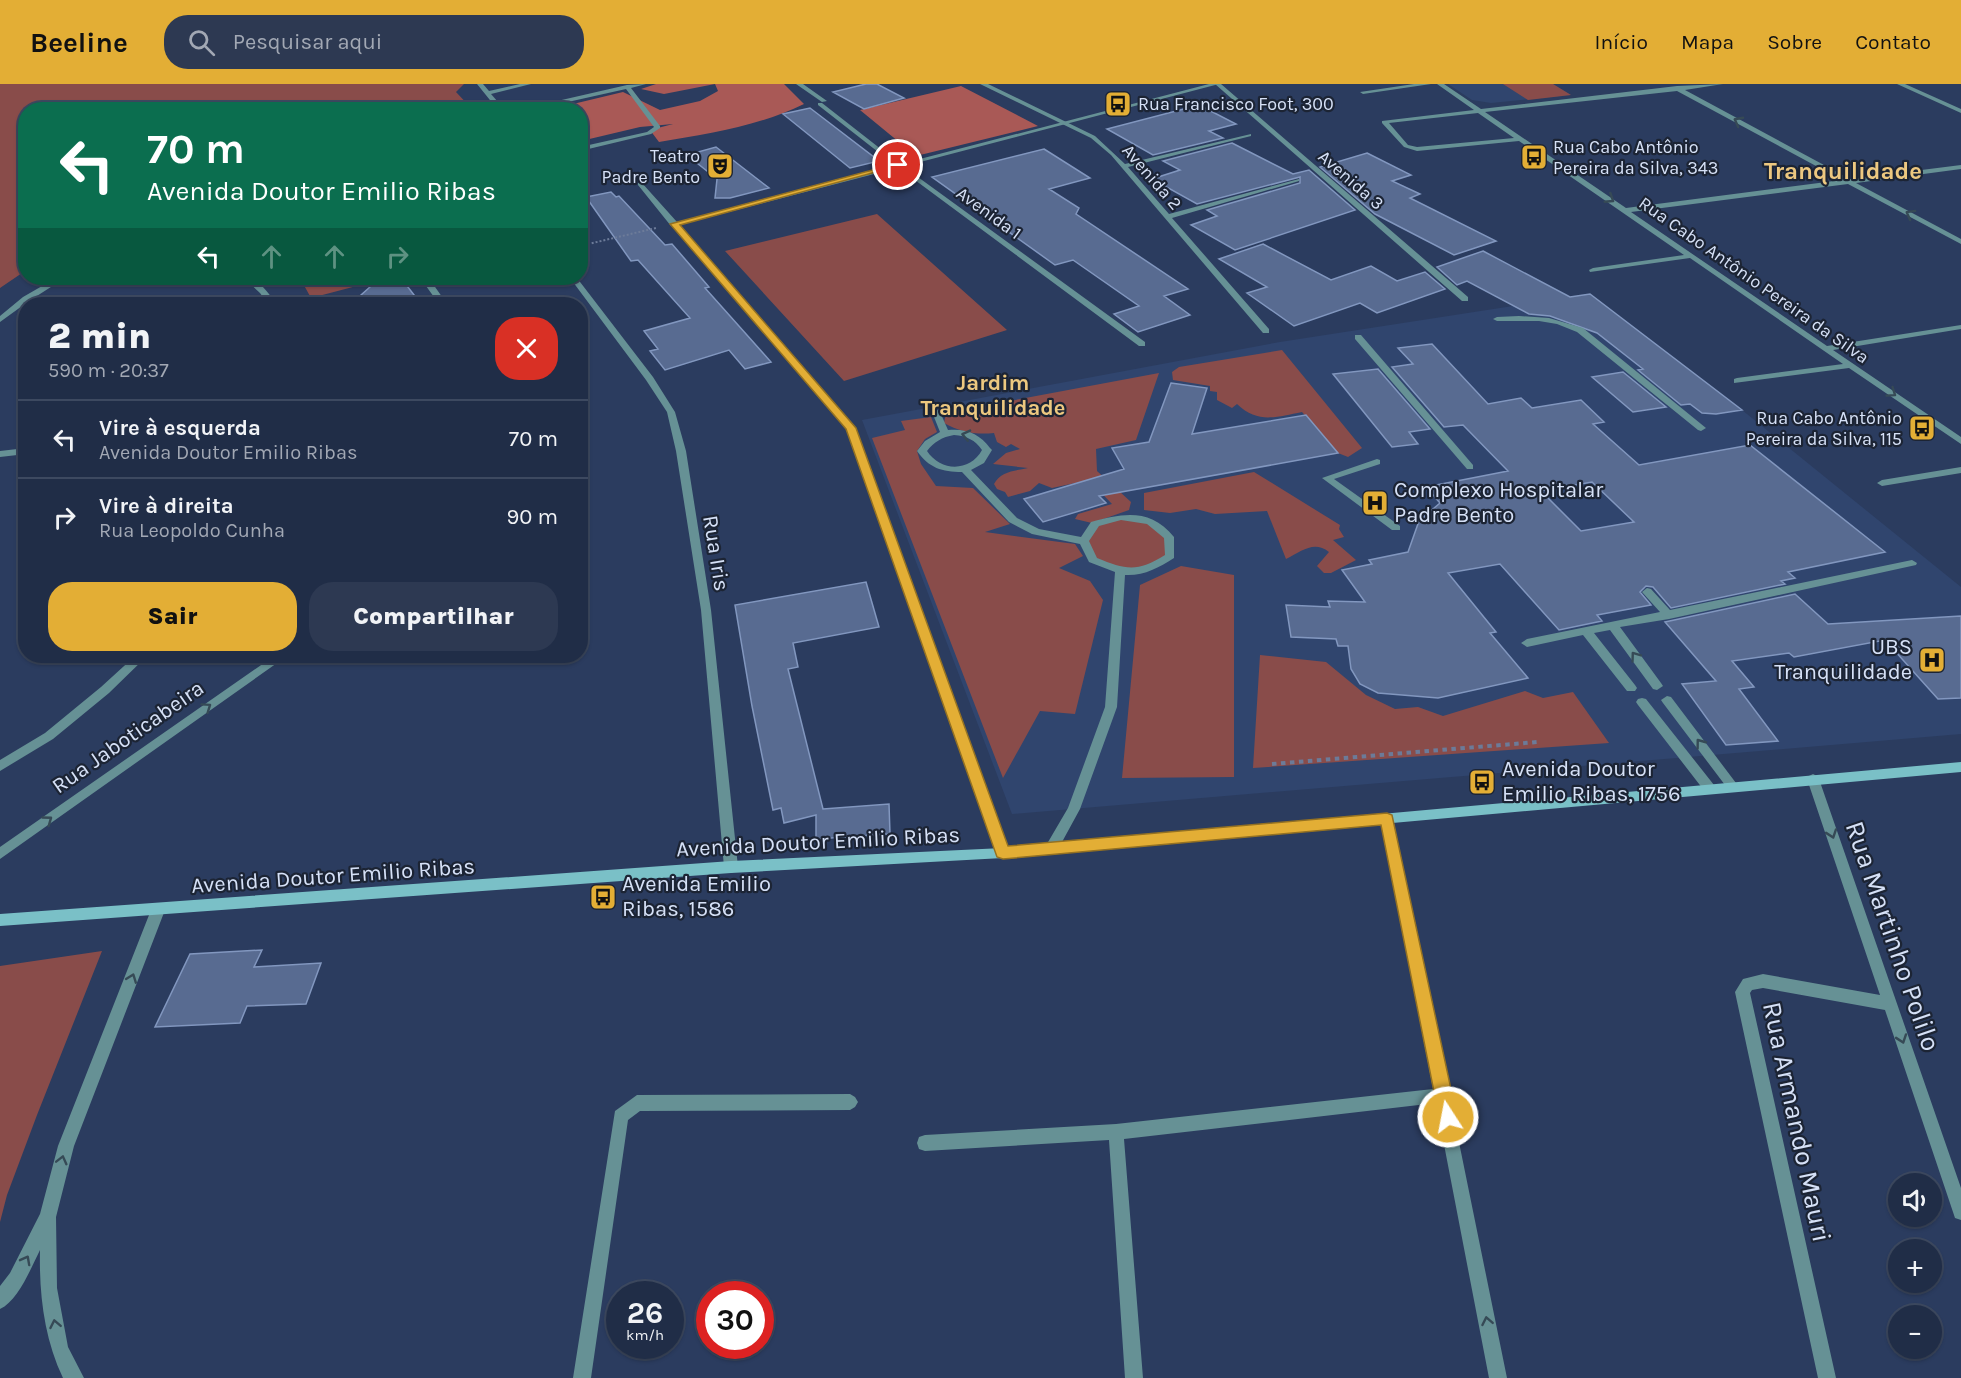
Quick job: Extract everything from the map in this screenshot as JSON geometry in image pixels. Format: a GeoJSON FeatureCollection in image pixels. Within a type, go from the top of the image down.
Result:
{"type":"FeatureCollection","features":[{"type":"Feature","properties":{"kind":"main road","name":"Avenida Doutor Emilio Ribas"},"geometry":{"type":"LineString","coordinates":[[0,920],[731,867],[1003,853],[1961,767]]}},
{"type":"Feature","properties":{"kind":"street"},"geometry":{"type":"LineString","coordinates":[[480,84],[495,102]]}},
{"type":"Feature","properties":{"kind":"street"},"geometry":{"type":"LineString","coordinates":[[487,93],[528,84]]}},
{"type":"Feature","properties":{"kind":"street"},"geometry":{"type":"LineString","coordinates":[[558,102],[643,84]]}},
{"type":"Feature","properties":{"kind":"street"},"geometry":{"type":"LineString","coordinates":[[801,85],[811,84]]}},
{"type":"Feature","properties":{"kind":"street","name":"Avenida 2"},"geometry":{"type":"LineString","coordinates":[[983,84],[1093,137],[1124,166],[1266,331]]}},
{"type":"Feature","properties":{"kind":"street"},"geometry":{"type":"LineString","coordinates":[[674,224],[1217,84]]}},
{"type":"Feature","properties":{"kind":"street","name":"Avenida 3"},"geometry":{"type":"LineString","coordinates":[[1217,84],[1465,299]]}},
{"type":"Feature","properties":{"kind":"street"},"geometry":{"type":"LineString","coordinates":[[1363,92],[1428,84]]}},
{"type":"Feature","properties":{"kind":"street","name":"Rua Cabo Antônio Pereira da Silva"},"geometry":{"type":"LineString","coordinates":[[1440,84],[1518,139],[1628,210],[1691,256],[1961,441]]}},
{"type":"Feature","properties":{"kind":"street"},"geometry":{"type":"LineString","coordinates":[[1669,84],[1961,242]]}},
{"type":"Feature","properties":{"kind":"street"},"geometry":{"type":"LineString","coordinates":[[1518,139],[1423,150],[1406,146],[1384,125],[1384,122],[1720,84]]}},
{"type":"Feature","properties":{"kind":"street"},"geometry":{"type":"LineString","coordinates":[[1900,84],[1961,111]]}},
{"type":"Feature","properties":{"kind":"street","name":"Avenida 1"},"geometry":{"type":"LineString","coordinates":[[801,85],[898,165],[1142,344]]}},
{"type":"Feature","properties":{"kind":"street"},"geometry":{"type":"LineString","coordinates":[[588,147],[649,133],[658,127],[627,87]]}},
{"type":"Feature","properties":{"kind":"street"},"geometry":{"type":"LineString","coordinates":[[1124,166],[1250,135]]}},
{"type":"Feature","properties":{"kind":"street"},"geometry":{"type":"LineString","coordinates":[[1628,210],[1961,167]]}},
{"type":"Feature","properties":{"kind":"street"},"geometry":{"type":"LineString","coordinates":[[1168,217],[1297,180]]}},
{"type":"Feature","properties":{"kind":"street"},"geometry":{"type":"LineString","coordinates":[[640,184],[851,428],[1003,853]]}},
{"type":"Feature","properties":{"kind":"street"},"geometry":{"type":"LineString","coordinates":[[1593,270],[1691,256]]}},
{"type":"Feature","properties":{"kind":"street"},"geometry":{"type":"LineString","coordinates":[[29,297],[49,285]]}},
{"type":"Feature","properties":{"kind":"street"},"geometry":{"type":"LineString","coordinates":[[256,285],[267,297]]}},
{"type":"Feature","properties":{"kind":"street","name":"Rua Iris"},"geometry":{"type":"LineString","coordinates":[[578,285],[587,297]]}},
{"type":"Feature","properties":{"kind":"street"},"geometry":{"type":"LineString","coordinates":[[430,286],[438,297]]}},
{"type":"Feature","properties":{"kind":"street","name":"Rua Iris"},"geometry":{"type":"LineString","coordinates":[[588,298],[650,379],[671,412],[681,452],[706,610],[731,867]]}},
{"type":"Feature","properties":{"kind":"street"},"geometry":{"type":"LineString","coordinates":[[0,320],[18,305]]}},
{"type":"Feature","properties":{"kind":"street"},"geometry":{"type":"LineString","coordinates":[[1497,319],[1532,317],[1563,322],[1580,330],[1701,428]]}},
{"type":"Feature","properties":{"kind":"street"},"geometry":{"type":"LineString","coordinates":[[1828,348],[1961,327]]}},
{"type":"Feature","properties":{"kind":"street"},"geometry":{"type":"LineString","coordinates":[[1358,337],[1470,467]]}},
{"type":"Feature","properties":{"kind":"street"},"geometry":{"type":"LineString","coordinates":[[1737,381],[1852,365]]}},
{"type":"Feature","properties":{"kind":"street"},"geometry":{"type":"LineString","coordinates":[[936,412],[945,433]]}},
{"type":"Feature","properties":{"kind":"street"},"geometry":{"type":"LineString","coordinates":[[964,432],[981,439],[987,450],[981,461],[965,469],[945,469],[928,462],[922,451],[928,440],[945,433],[964,432]]}},
{"type":"Feature","properties":{"kind":"street"},"geometry":{"type":"LineString","coordinates":[[0,454],[18,453]]}},
{"type":"Feature","properties":{"kind":"street"},"geometry":{"type":"LineString","coordinates":[[1377,462],[1328,478],[1396,528]]}},
{"type":"Feature","properties":{"kind":"street"},"geometry":{"type":"LineString","coordinates":[[965,469],[1013,520],[1036,532],[1084,542]]}},
{"type":"Feature","properties":{"kind":"street"},"geometry":{"type":"LineString","coordinates":[[1882,483],[1961,470]]}},
{"type":"Feature","properties":{"kind":"street"},"geometry":{"type":"LineString","coordinates":[[1121,517],[1150,521],[1169,537],[1170,556],[1150,570],[1120,572],[1093,560],[1084,542],[1095,524],[1121,517]]}},
{"type":"Feature","properties":{"kind":"street"},"geometry":{"type":"LineString","coordinates":[[1527,644],[1912,563]]}},
{"type":"Feature","properties":{"kind":"street"},"geometry":{"type":"LineString","coordinates":[[1051,849],[1074,809],[1111,707],[1120,572]]}},
{"type":"Feature","properties":{"kind":"street"},"geometry":{"type":"LineString","coordinates":[[1647,592],[1669,615]]}},
{"type":"Feature","properties":{"kind":"street"},"geometry":{"type":"LineString","coordinates":[[1613,626],[1657,686]]}},
{"type":"Feature","properties":{"kind":"street"},"geometry":{"type":"LineString","coordinates":[[1586,631],[1632,688]]}},
{"type":"Feature","properties":{"kind":"street"},"geometry":{"type":"LineString","coordinates":[[0,766],[49,736],[134,663]]}},
{"type":"Feature","properties":{"kind":"street","name":"Rua Jaboticabeira"},"geometry":{"type":"LineString","coordinates":[[0,854],[271,663]]}},
{"type":"Feature","properties":{"kind":"street"},"geometry":{"type":"LineString","coordinates":[[1667,700],[1732,786]]}},
{"type":"Feature","properties":{"kind":"street"},"geometry":{"type":"LineString","coordinates":[[1642,702],[1710,789]]}},
{"type":"Feature","properties":{"kind":"street","name":"Rua Martinho Polilo"},"geometry":{"type":"LineString","coordinates":[[1813,779],[1961,1212]]}},
{"type":"Feature","properties":{"kind":"street"},"geometry":{"type":"LineString","coordinates":[[1387,819],[1444,1095],[1498,1378]]}},
{"type":"Feature","properties":{"kind":"street"},"geometry":{"type":"LineString","coordinates":[[0,1300],[16,1279],[48,1217],[66,1146],[158,910]]}},
{"type":"Feature","properties":{"kind":"street","name":"Rua Armando Mauri"},"geometry":{"type":"LineString","coordinates":[[1827,1378],[1742,992],[1748,984],[1763,981],[1890,1004]]}},
{"type":"Feature","properties":{"kind":"street"},"geometry":{"type":"LineString","coordinates":[[925,1143],[1116,1132],[1444,1095]]}},
{"type":"Feature","properties":{"kind":"street"},"geometry":{"type":"LineString","coordinates":[[582,1378],[621,1116],[637,1104],[850,1102]]}},
{"type":"Feature","properties":{"kind":"street"},"geometry":{"type":"LineString","coordinates":[[1116,1132],[1134,1378]]}},
{"type":"Feature","properties":{"kind":"street"},"geometry":{"type":"LineString","coordinates":[[48,1217],[48,1288],[59,1348],[69,1371],[75,1378]]}},
{"type":"Feature","properties":{"kind":"path"},"geometry":{"type":"LineString","coordinates":[[588,244],[674,224]]}},
{"type":"Feature","properties":{"kind":"path"},"geometry":{"type":"LineString","coordinates":[[1272,764],[1537,742]]}},
{"type":"Feature","properties":{"kind":"shaded area"},"geometry":{"type":"Polygon","coordinates":[[[0,84],[464,84],[456,92],[465,102],[18,102],[18,276],[0,288],[0,84]]]}},
{"type":"Feature","properties":{"kind":"shaded area"},"geometry":{"type":"Polygon","coordinates":[[[656,84],[715,84],[664,94],[641,89],[656,84]]]}},
{"type":"Feature","properties":{"kind":"shaded area"},"geometry":{"type":"Polygon","coordinates":[[[715,84],[784,84],[804,104],[751,124],[659,142],[650,130],[673,124],[640,127],[588,139],[588,102],[581,102],[623,92],[660,110],[700,101],[718,91],[715,84]]]}},
{"type":"Feature","properties":{"kind":"shaded area"},"geometry":{"type":"Polygon","coordinates":[[[1448,84],[1553,84],[1571,95],[1491,103],[1472,100],[1448,84]]]}},
{"type":"Feature","properties":{"kind":"shaded area"},"geometry":{"type":"Polygon","coordinates":[[[1503,84],[1553,84],[1571,95],[1528,100],[1503,84]]]}},
{"type":"Feature","properties":{"kind":"shaded area"},"geometry":{"type":"Polygon","coordinates":[[[961,86],[1038,126],[916,156],[860,110],[961,86]]]}},
{"type":"Feature","properties":{"kind":"shaded area"},"geometry":{"type":"Polygon","coordinates":[[[877,214],[1007,330],[844,381],[725,251],[877,214]]]}},
{"type":"Feature","properties":{"kind":"shaded area"},"geometry":{"type":"Polygon","coordinates":[[[304,285],[360,285],[315,297],[310,297],[304,285]]]}},
{"type":"Feature","properties":{"kind":"shaded area","name":"Complexo Hospitalar Padre Bento"},"geometry":{"type":"Polygon","coordinates":[[[1590,294],[1742,410],[1961,587],[1961,734],[1012,814],[862,420],[1280,342],[1590,294]]]}},
{"type":"Feature","properties":{"kind":"shaded area"},"geometry":{"type":"Polygon","coordinates":[[[1282,350],[1362,448],[1348,457],[1338,453],[1302,412],[1276,417],[1260,417],[1237,404],[1232,408],[1217,400],[1217,392],[1210,391],[1210,386],[1173,380],[1172,372],[1179,367],[1282,350]]]}},
{"type":"Feature","properties":{"kind":"shaded area"},"geometry":{"type":"Polygon","coordinates":[[[1159,373],[1136,440],[1096,449],[1097,471],[1131,502],[1129,510],[1092,523],[1075,519],[1078,514],[1112,504],[1089,480],[1052,488],[1039,483],[1030,491],[1008,497],[994,484],[1000,476],[1028,468],[993,464],[1006,453],[1020,449],[1011,444],[1006,447],[997,442],[994,433],[968,432],[944,423],[946,413],[1159,373]]]}},
{"type":"Feature","properties":{"kind":"shaded area"},"geometry":{"type":"Polygon","coordinates":[[[931,417],[937,432],[925,439],[917,451],[921,464],[936,486],[973,488],[1010,524],[985,532],[1075,544],[1083,556],[1059,568],[1090,581],[1103,600],[1075,714],[1040,711],[1003,778],[872,438],[905,430],[901,421],[931,417]]]}},
{"type":"Feature","properties":{"kind":"shaded area"},"geometry":{"type":"Polygon","coordinates":[[[1254,472],[1340,525],[1339,529],[1344,537],[1333,540],[1356,560],[1331,573],[1324,573],[1317,566],[1329,552],[1324,549],[1308,548],[1286,559],[1267,511],[1215,514],[1196,509],[1170,513],[1144,510],[1144,493],[1254,472]]]}},
{"type":"Feature","properties":{"kind":"shaded area"},"geometry":{"type":"Polygon","coordinates":[[[1121,518],[1150,524],[1167,538],[1167,555],[1140,569],[1124,569],[1095,559],[1087,542],[1097,526],[1121,518]]]}},
{"type":"Feature","properties":{"kind":"shaded area"},"geometry":{"type":"Polygon","coordinates":[[[1181,566],[1234,575],[1234,777],[1122,778],[1140,585],[1181,566]]]}},
{"type":"Feature","properties":{"kind":"shaded area"},"geometry":{"type":"Polygon","coordinates":[[[1260,655],[1326,662],[1366,695],[1395,709],[1418,707],[1443,716],[1525,691],[1543,698],[1573,692],[1609,743],[1253,768],[1260,655]]]}},
{"type":"Feature","properties":{"kind":"shaded area"},"geometry":{"type":"Polygon","coordinates":[[[102,951],[37,1115],[7,1195],[0,1222],[0,966],[102,951]]]}},
{"type":"Feature","properties":{"kind":"building"},"geometry":{"type":"Polygon","coordinates":[[[866,84],[877,84],[904,98],[864,109],[833,92],[866,84]]]}},
{"type":"Feature","properties":{"kind":"building"},"geometry":{"type":"Polygon","coordinates":[[[1199,105],[1236,124],[1209,131],[1223,138],[1153,155],[1107,129],[1199,105]]]}},
{"type":"Feature","properties":{"kind":"building"},"geometry":{"type":"Polygon","coordinates":[[[810,108],[879,161],[850,168],[783,114],[810,108]]]}},
{"type":"Feature","properties":{"kind":"building"},"geometry":{"type":"Polygon","coordinates":[[[1232,143],[1293,174],[1309,170],[1355,210],[1235,250],[1191,225],[1217,216],[1207,210],[1300,183],[1300,177],[1197,204],[1152,179],[1180,170],[1163,161],[1232,143]]]}},
{"type":"Feature","properties":{"kind":"building","name":"Teatro Padre Bento"},"geometry":{"type":"Polygon","coordinates":[[[716,147],[769,188],[730,198],[715,198],[717,179],[687,155],[716,147]]]}},
{"type":"Feature","properties":{"kind":"building"},"geometry":{"type":"Polygon","coordinates":[[[1044,149],[1090,178],[1049,189],[1079,208],[1076,214],[1188,289],[1164,296],[1190,315],[1138,332],[1114,314],[1139,306],[1073,260],[1055,265],[932,177],[1044,149]]]}},
{"type":"Feature","properties":{"kind":"building"},"geometry":{"type":"Polygon","coordinates":[[[1367,153],[1411,175],[1392,181],[1420,194],[1410,198],[1496,241],[1454,255],[1375,214],[1320,167],[1367,153]]]}},
{"type":"Feature","properties":{"kind":"building"},"geometry":{"type":"Polygon","coordinates":[[[611,192],[616,197],[619,196],[665,245],[672,244],[709,287],[705,288],[771,362],[745,369],[729,350],[665,370],[650,351],[658,349],[644,331],[690,318],[638,260],[631,261],[588,200],[588,197],[611,192]]]}},
{"type":"Feature","properties":{"kind":"building"},"geometry":{"type":"Polygon","coordinates":[[[1263,244],[1331,280],[1371,266],[1397,281],[1425,272],[1445,289],[1377,313],[1360,303],[1294,326],[1247,293],[1267,287],[1219,259],[1263,244]]]}},
{"type":"Feature","properties":{"kind":"building"},"geometry":{"type":"Polygon","coordinates":[[[1483,251],[1570,297],[1590,294],[1742,410],[1716,414],[1702,413],[1690,404],[1681,405],[1638,370],[1643,369],[1597,333],[1550,316],[1529,314],[1467,281],[1457,285],[1437,267],[1483,251]]]}},
{"type":"Feature","properties":{"kind":"building"},"geometry":{"type":"Polygon","coordinates":[[[372,285],[406,285],[416,297],[359,297],[372,285]]]}},
{"type":"Feature","properties":{"kind":"building"},"geometry":{"type":"Polygon","coordinates":[[[1432,344],[1488,404],[1521,398],[1532,408],[1581,400],[1604,422],[1593,424],[1639,465],[1750,445],[1885,552],[1788,572],[1795,578],[1781,581],[1785,584],[1671,608],[1653,587],[1646,586],[1640,592],[1651,605],[1597,615],[1602,621],[1559,630],[1500,564],[1448,573],[1496,632],[1490,633],[1528,678],[1438,698],[1378,693],[1360,684],[1351,669],[1348,646],[1338,646],[1336,639],[1291,637],[1286,605],[1330,607],[1328,601],[1365,602],[1342,570],[1372,564],[1369,560],[1408,552],[1419,521],[1440,503],[1426,487],[1508,471],[1463,425],[1444,427],[1392,367],[1413,364],[1398,348],[1432,344]],[[1592,482],[1541,491],[1581,531],[1634,522],[1592,482]]]}},
{"type":"Feature","properties":{"kind":"building"},"geometry":{"type":"Polygon","coordinates":[[[1378,369],[1430,429],[1409,432],[1418,444],[1392,447],[1333,374],[1378,369]]]}},
{"type":"Feature","properties":{"kind":"building"},"geometry":{"type":"Polygon","coordinates":[[[1623,372],[1666,407],[1633,412],[1592,377],[1623,372]]]}},
{"type":"Feature","properties":{"kind":"building"},"geometry":{"type":"Polygon","coordinates":[[[1171,383],[1207,388],[1192,434],[1306,415],[1338,453],[1099,496],[1106,503],[1043,522],[1024,499],[1124,469],[1112,448],[1149,442],[1171,383]]]}},
{"type":"Feature","properties":{"kind":"building"},"geometry":{"type":"Polygon","coordinates":[[[866,582],[879,627],[793,643],[798,667],[788,669],[823,809],[889,804],[890,834],[816,839],[816,815],[784,823],[781,808],[773,810],[735,605],[866,582]]]}},
{"type":"Feature","properties":{"kind":"building"},"geometry":{"type":"Polygon","coordinates":[[[1795,594],[1828,624],[1961,616],[1961,698],[1938,699],[1885,640],[1794,657],[1789,653],[1732,661],[1754,687],[1739,689],[1778,741],[1726,745],[1682,684],[1716,681],[1665,622],[1795,594]]]}},
{"type":"Feature","properties":{"kind":"building"},"geometry":{"type":"Polygon","coordinates":[[[262,950],[254,967],[321,963],[306,1004],[247,1006],[240,1023],[155,1027],[190,954],[262,950]]]}},
{"type":"Feature","properties":{"kind":"place","name":"Rua Francisco Foot, 300"},"geometry":{"type":"Point","coordinates":[1118,104]}},
{"type":"Feature","properties":{"kind":"place","name":"Rua Cabo Antônio Pereira da Silva, 343"},"geometry":{"type":"Point","coordinates":[1534,157]}},
{"type":"Feature","properties":{"kind":"place","name":"Teatro Padre Bento"},"geometry":{"type":"Point","coordinates":[720,166]}},
{"type":"Feature","properties":{"kind":"place","name":"Rua Cabo Antônio Pereira da Silva, 115"},"geometry":{"type":"Point","coordinates":[1922,428]}},
{"type":"Feature","properties":{"kind":"place","name":"Complexo Hospitalar Padre Bento"},"geometry":{"type":"Point","coordinates":[1375,503]}},
{"type":"Feature","properties":{"kind":"place","name":"UBS Tranquilidade"},"geometry":{"type":"Point","coordinates":[1932,660]}},
{"type":"Feature","properties":{"kind":"place","name":"Avenida Doutor Emilio Ribas, 1756"},"geometry":{"type":"Point","coordinates":[1482,782]}},
{"type":"Feature","properties":{"kind":"place","name":"Avenida Emilio Ribas, 1586"},"geometry":{"type":"Point","coordinates":[603,897]}},
{"type":"Feature","properties":{"kind":"district","name":"Tranquilidade"},"geometry":{"type":"Point","coordinates":[1843,171]}},
{"type":"Feature","properties":{"kind":"district","name":"Jardim Tranquilidade"},"geometry":{"type":"Point","coordinates":[993,396]}},
{"type":"Feature","properties":{"kind":"route"},"geometry":{"type":"LineString","coordinates":[[898,165],[674,224],[851,428],[1003,853],[1387,819],[1448,1117]]}}]}
